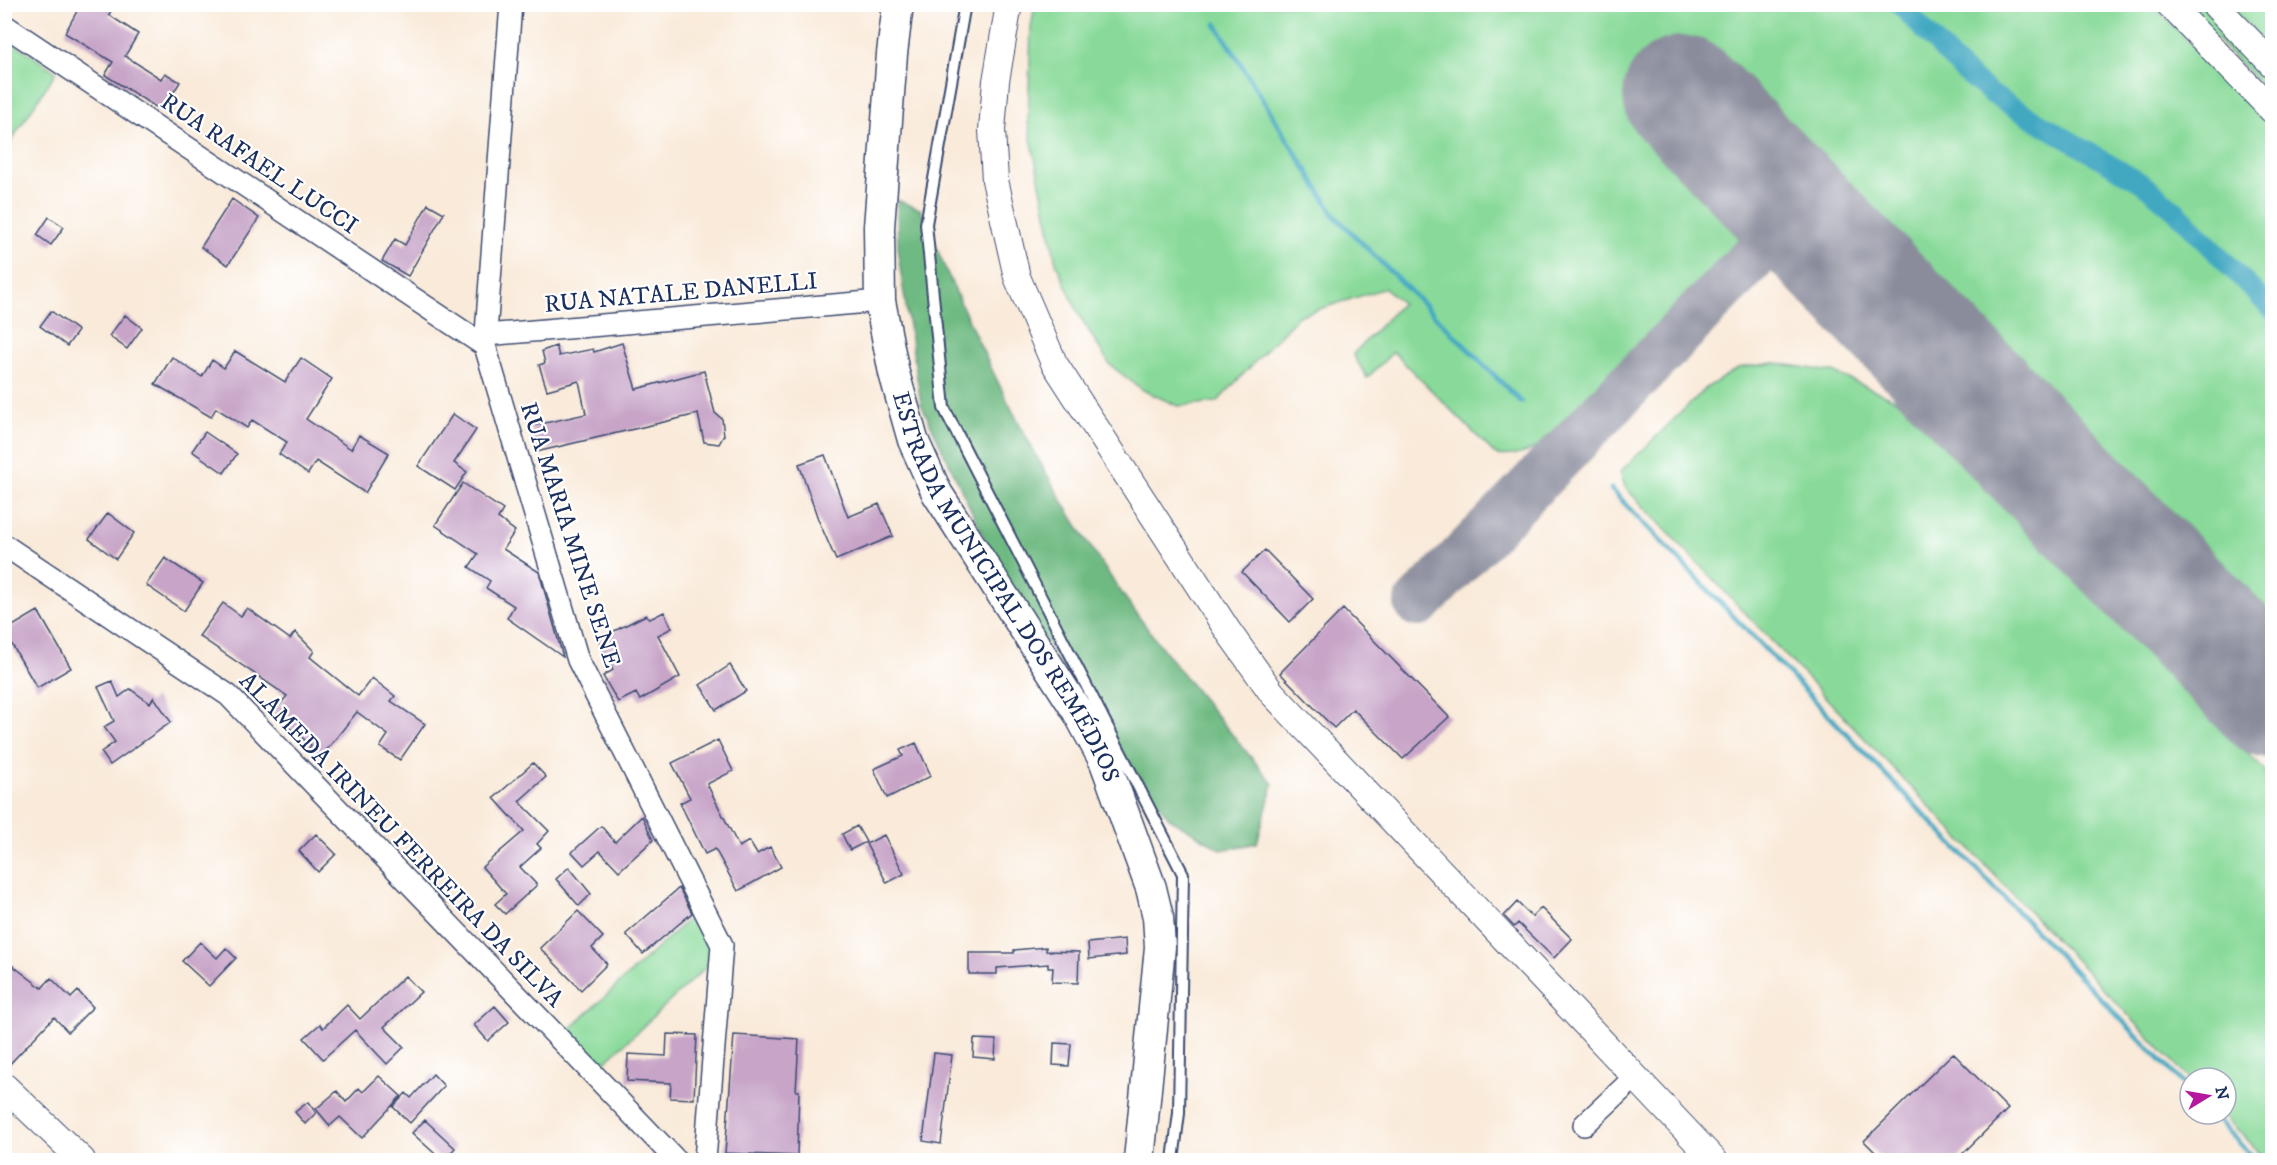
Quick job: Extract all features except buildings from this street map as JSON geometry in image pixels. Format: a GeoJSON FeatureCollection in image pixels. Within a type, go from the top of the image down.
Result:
{"type":"FeatureCollection","features":[{"type":"Feature","properties":{"kind":"main road","name":"ESTRADA MUNICIPAL DOS REMÉDIOS"},"geometry":{"type":"LineString","coordinates":[[898,4],[879,226],[880,301],[894,373],[913,440],[937,493],[1078,712],[1105,762],[1151,888],[1158,917],[1160,947],[1139,1161]]}},
{"type":"Feature","properties":{"kind":"street","name":"RUA MARIA MINE SENE"},"geometry":{"type":"LineString","coordinates":[[511,4],[485,341],[578,660],[722,945],[705,1161]]}},
{"type":"Feature","properties":{"kind":"street"},"geometry":{"type":"LineString","coordinates":[[1009,4],[996,81],[992,130],[995,180],[1017,277],[1054,363],[1222,621],[1272,693],[1714,1161]]}},
{"type":"Feature","properties":{"kind":"street"},"geometry":{"type":"LineString","coordinates":[[2169,4],[2272,110]]}},
{"type":"Feature","properties":{"kind":"street"},"geometry":{"type":"LineString","coordinates":[[2214,4],[2272,64]]}},
{"type":"Feature","properties":{"kind":"street","name":"RUA RAFAEL LUCCI"},"geometry":{"type":"LineString","coordinates":[[4,25],[485,341]]}},
{"type":"Feature","properties":{"kind":"street","name":"RUA NATALE DANELLI"},"geometry":{"type":"LineString","coordinates":[[485,341],[880,301]]}},
{"type":"Feature","properties":{"kind":"street","name":"ALAMEDA IRINEU FERREIRA DA SILVA"},"geometry":{"type":"LineString","coordinates":[[4,545],[228,695],[676,1161]]}},
{"type":"Feature","properties":{"kind":"street"},"geometry":{"type":"LineString","coordinates":[[1584,1125],[1635,1077]]}},
{"type":"Feature","properties":{"kind":"street"},"geometry":{"type":"LineString","coordinates":[[4,1086],[82,1161]]}},
{"type":"Feature","properties":{"kind":"lane"},"geometry":{"type":"LineString","coordinates":[[965,4],[926,224],[944,408],[1184,874],[1179,1113],[1173,1161]]}},
{"type":"Feature","properties":{"kind":"green space"},"geometry":{"type":"Polygon","coordinates":[[[1035,5],[2153,5],[2272,125],[2272,613],[1726,56],[1644,134],[1746,238],[1537,447],[1521,454],[1496,455],[1393,352],[1367,378],[1353,354],[1402,303],[1385,288],[1298,316],[1217,402],[1178,406],[1143,390],[1110,365],[1079,315],[1056,263],[1028,123],[1031,27],[1035,5]]]}},
{"type":"Feature","properties":{"kind":"green space"},"geometry":{"type":"Polygon","coordinates":[[[2183,5],[2202,5],[2272,76],[2272,96],[2183,5]]]}},
{"type":"Feature","properties":{"kind":"green space"},"geometry":{"type":"Polygon","coordinates":[[[2228,5],[2272,5],[2272,50],[2228,5]]]}},
{"type":"Feature","properties":{"kind":"green space"},"geometry":{"type":"Polygon","coordinates":[[[5,37],[56,72],[5,150],[5,37]]]}},
{"type":"Feature","properties":{"kind":"green space"},"geometry":{"type":"Polygon","coordinates":[[[897,200],[920,209],[941,260],[1012,410],[1038,459],[1095,554],[1161,646],[1273,784],[1257,843],[1222,850],[1169,818],[1098,721],[999,569],[921,404],[898,255],[897,200]]]}},
{"type":"Feature","properties":{"kind":"green space"},"geometry":{"type":"Polygon","coordinates":[[[1775,363],[1833,372],[1909,406],[2272,778],[2272,1160],[2267,1160],[2234,1126],[2238,1126],[2238,1066],[2178,1067],[1625,487],[1620,472],[1706,388],[1738,368],[1775,363]]]}},
{"type":"Feature","properties":{"kind":"green space"},"geometry":{"type":"Polygon","coordinates":[[[695,913],[708,941],[707,966],[602,1065],[568,1031],[695,913]]]}},
{"type":"Feature","properties":{"kind":"waterway"},"geometry":{"type":"LineString","coordinates":[[1899,4],[1961,69],[1993,95],[2143,184],[2177,212],[2272,310]]}},
{"type":"Feature","properties":{"kind":"waterway"},"geometry":{"type":"LineString","coordinates":[[1216,24],[1335,216],[1521,402]]}},
{"type":"Feature","properties":{"kind":"waterway"},"geometry":{"type":"LineString","coordinates":[[1611,489],[2178,1079]]}},
{"type":"Feature","properties":{"kind":"waterway"},"geometry":{"type":"LineString","coordinates":[[2223,1126],[2256,1160]]}},
{"type":"Feature","properties":{"kind":"taxiway"},"geometry":{"type":"LineString","coordinates":[[1418,603],[1797,212]]}},
{"type":"Feature","properties":{"kind":"runway"},"geometry":{"type":"LineString","coordinates":[[1683,96],[2272,698]]}}]}
